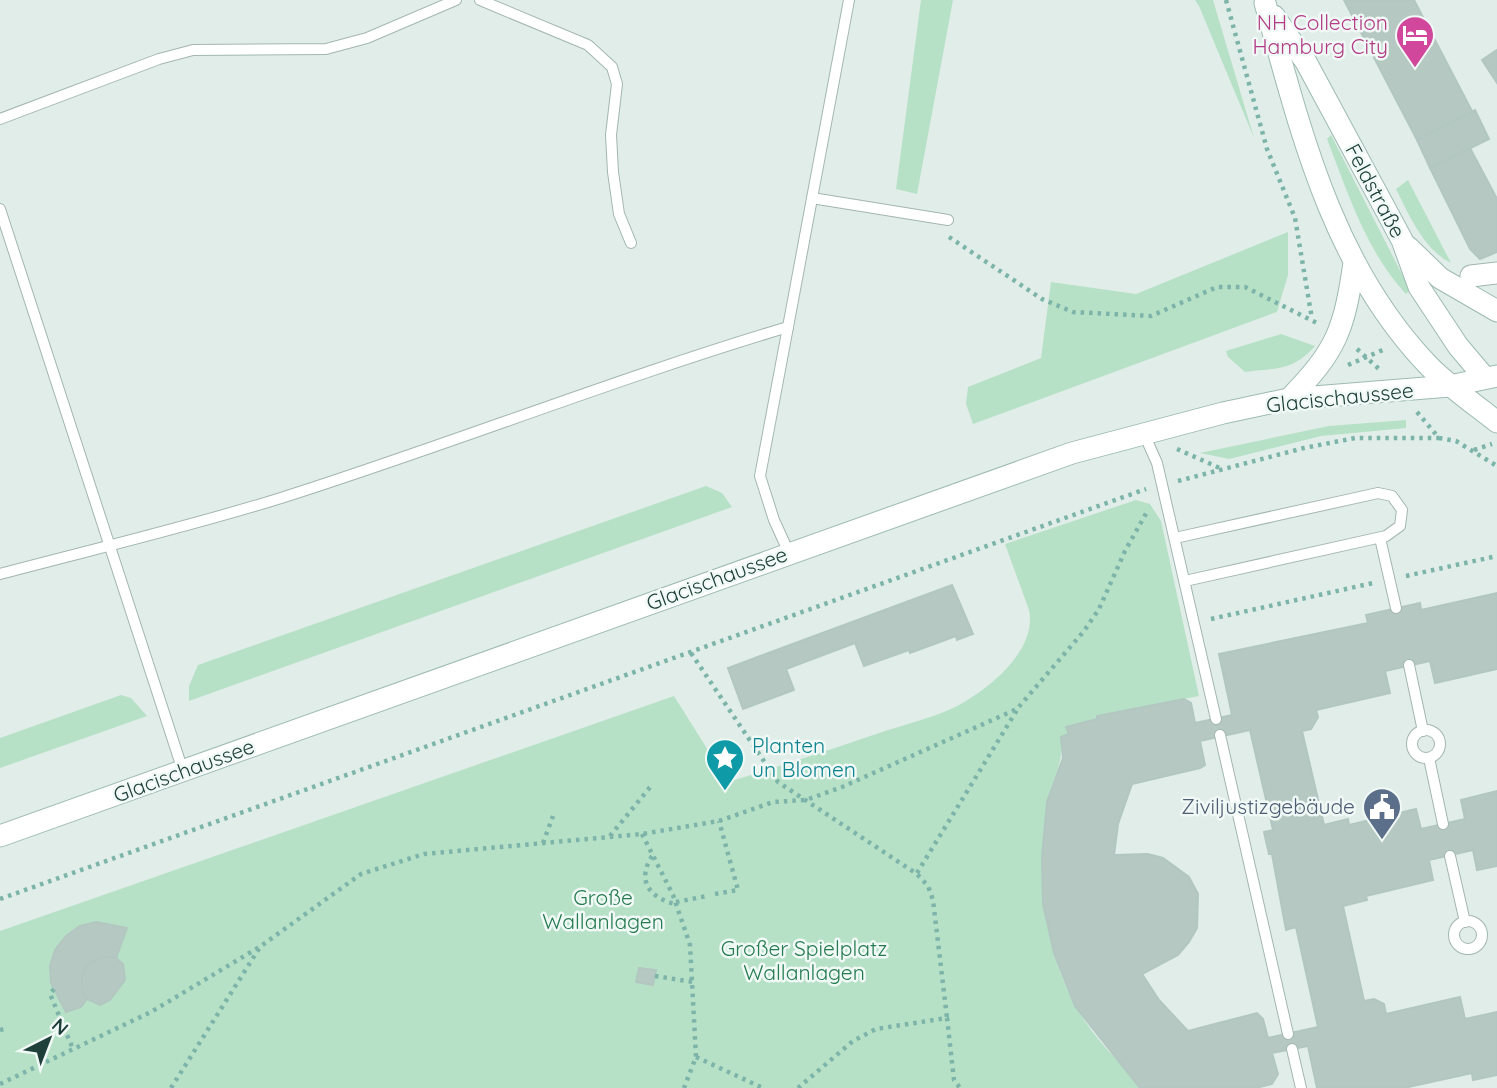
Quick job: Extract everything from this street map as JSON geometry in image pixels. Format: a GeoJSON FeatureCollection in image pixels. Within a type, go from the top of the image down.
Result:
{"type":"FeatureCollection","features":[{"type":"Feature","properties":{"kind":"street","name":"Feldstraße"},"geometry":{"type":"LineString","coordinates":[[1264,1],[1306,62],[1402,240],[1419,287],[1458,346],[1493,381]]}},
{"type":"Feature","properties":{"kind":"street","name":"Feldstraße"},"geometry":{"type":"LineString","coordinates":[[1264,1],[1313,169],[1354,262],[1393,324],[1450,386],[1497,422]]}},
{"type":"Feature","properties":{"kind":"street"},"geometry":{"type":"LineString","coordinates":[[1402,240],[1440,278],[1497,311]]}},
{"type":"Feature","properties":{"kind":"street"},"geometry":{"type":"LineString","coordinates":[[1289,399],[1319,368],[1339,337],[1348,306],[1354,262]]}},
{"type":"Feature","properties":{"kind":"street"},"geometry":{"type":"LineString","coordinates":[[1471,276],[1497,273]]}},
{"type":"Feature","properties":{"kind":"street","name":"Glacischaussee"},"geometry":{"type":"LineString","coordinates":[[0,836],[1072,453],[1289,399],[1493,381]]}},
{"type":"Feature","properties":{"kind":"lane"},"geometry":{"type":"LineString","coordinates":[[0,118],[193,50],[326,49],[367,38],[456,0]]}},
{"type":"Feature","properties":{"kind":"lane"},"geometry":{"type":"LineString","coordinates":[[480,0],[588,44],[612,67],[617,84],[611,135],[613,172],[619,214],[631,243]]}},
{"type":"Feature","properties":{"kind":"lane"},"geometry":{"type":"LineString","coordinates":[[789,553],[774,520],[760,475],[849,0]]}},
{"type":"Feature","properties":{"kind":"lane"},"geometry":{"type":"LineString","coordinates":[[812,198],[919,217],[948,219]]}},
{"type":"Feature","properties":{"kind":"lane"},"geometry":{"type":"LineString","coordinates":[[0,209],[183,771]]}},
{"type":"Feature","properties":{"kind":"lane"},"geometry":{"type":"LineString","coordinates":[[0,247],[12,242]]}},
{"type":"Feature","properties":{"kind":"lane"},"geometry":{"type":"LineString","coordinates":[[0,574],[283,497],[702,352],[788,327]]}},
{"type":"Feature","properties":{"kind":"lane"},"geometry":{"type":"LineString","coordinates":[[1144,434],[1163,485],[1216,719]]}},
{"type":"Feature","properties":{"kind":"lane"},"geometry":{"type":"LineString","coordinates":[[1175,538],[1386,493],[1397,500],[1403,514],[1397,530],[1380,538],[1185,581]]}},
{"type":"Feature","properties":{"kind":"lane"},"geometry":{"type":"LineString","coordinates":[[1380,538],[1396,608]]}},
{"type":"Feature","properties":{"kind":"lane"},"geometry":{"type":"LineString","coordinates":[[1409,665],[1423,731]]}},
{"type":"Feature","properties":{"kind":"lane"},"geometry":{"type":"LineString","coordinates":[[1423,731],[1431,732],[1439,741],[1438,750],[1429,758],[1419,756],[1412,745],[1415,737],[1423,731]]}},
{"type":"Feature","properties":{"kind":"lane"},"geometry":{"type":"LineString","coordinates":[[1220,736],[1289,1034]]}},
{"type":"Feature","properties":{"kind":"lane"},"geometry":{"type":"LineString","coordinates":[[1429,758],[1444,824]]}},
{"type":"Feature","properties":{"kind":"lane"},"geometry":{"type":"LineString","coordinates":[[1450,856],[1465,922]]}},
{"type":"Feature","properties":{"kind":"lane"},"geometry":{"type":"LineString","coordinates":[[1292,1049],[1301,1088]]}},
{"type":"Feature","properties":{"kind":"path"},"geometry":{"type":"LineString","coordinates":[[1226,0],[1267,149],[1295,218],[1312,320]]}},
{"type":"Feature","properties":{"kind":"path"},"geometry":{"type":"LineString","coordinates":[[919,217],[1042,299],[1073,312],[1151,316],[1217,287],[1245,286],[1320,325]]}},
{"type":"Feature","properties":{"kind":"path"},"geometry":{"type":"LineString","coordinates":[[1346,366],[1381,349]]}},
{"type":"Feature","properties":{"kind":"path"},"geometry":{"type":"LineString","coordinates":[[1365,356],[1377,367]]}},
{"type":"Feature","properties":{"kind":"path"},"geometry":{"type":"LineString","coordinates":[[1422,419],[1439,438]]}},
{"type":"Feature","properties":{"kind":"path"},"geometry":{"type":"LineString","coordinates":[[1144,434],[1223,469]]}},
{"type":"Feature","properties":{"kind":"path"},"geometry":{"type":"LineString","coordinates":[[0,899],[691,653],[1090,507],[1163,485],[1355,438],[1439,438],[1456,442],[1497,466]]}},
{"type":"Feature","properties":{"kind":"path"},"geometry":{"type":"LineString","coordinates":[[1473,451],[1497,442]]}},
{"type":"Feature","properties":{"kind":"path"},"geometry":{"type":"LineString","coordinates":[[917,873],[1017,709],[1084,631],[1099,609],[1125,551],[1163,485]]}},
{"type":"Feature","properties":{"kind":"path"},"geometry":{"type":"LineString","coordinates":[[1195,623],[1497,556]]}},
{"type":"Feature","properties":{"kind":"path"},"geometry":{"type":"LineString","coordinates":[[691,653],[778,782],[917,873],[928,886],[933,901],[954,1080],[960,1088]]}},
{"type":"Feature","properties":{"kind":"path"},"geometry":{"type":"LineString","coordinates":[[0,1084],[151,1012],[261,946],[361,874],[424,854],[673,830],[719,821],[773,802],[806,800],[842,788],[1017,709]]}},
{"type":"Feature","properties":{"kind":"path"},"geometry":{"type":"LineString","coordinates":[[610,837],[651,786]]}},
{"type":"Feature","properties":{"kind":"path"},"geometry":{"type":"LineString","coordinates":[[543,843],[553,816]]}},
{"type":"Feature","properties":{"kind":"path"},"geometry":{"type":"LineString","coordinates":[[715,894],[738,890],[719,821]]}},
{"type":"Feature","properties":{"kind":"path"},"geometry":{"type":"LineString","coordinates":[[642,834],[676,903],[690,945],[696,1057],[684,1088]]}},
{"type":"Feature","properties":{"kind":"path"},"geometry":{"type":"LineString","coordinates":[[652,855],[643,875],[645,884],[655,896],[676,903],[707,896]]}},
{"type":"Feature","properties":{"kind":"path"},"geometry":{"type":"LineString","coordinates":[[171,1088],[261,946]]}},
{"type":"Feature","properties":{"kind":"path"},"geometry":{"type":"LineString","coordinates":[[655,976],[694,982]]}},
{"type":"Feature","properties":{"kind":"path"},"geometry":{"type":"LineString","coordinates":[[54,989],[50,994],[73,1049]]}},
{"type":"Feature","properties":{"kind":"path"},"geometry":{"type":"LineString","coordinates":[[802,1087],[853,1041],[876,1029],[947,1018]]}},
{"type":"Feature","properties":{"kind":"path"},"geometry":{"type":"LineString","coordinates":[[0,1030],[6,1028]]}},
{"type":"Feature","properties":{"kind":"path"},"geometry":{"type":"LineString","coordinates":[[696,1057],[763,1088]]}},
{"type":"Feature","properties":{"kind":"green space"},"geometry":{"type":"Polygon","coordinates":[[[921,0],[953,0],[917,194],[896,189],[921,0]]]}},
{"type":"Feature","properties":{"kind":"green space"},"geometry":{"type":"Polygon","coordinates":[[[1195,0],[1213,0],[1254,138],[1199,6],[1195,0]]]}},
{"type":"Feature","properties":{"kind":"green space"},"geometry":{"type":"Polygon","coordinates":[[[1331,135],[1410,290],[1406,294],[1380,260],[1359,221],[1327,139],[1331,135]]]}},
{"type":"Feature","properties":{"kind":"green space"},"geometry":{"type":"Polygon","coordinates":[[[1408,180],[1451,263],[1425,241],[1406,210],[1396,189],[1408,180]]]}},
{"type":"Feature","properties":{"kind":"green space"},"geometry":{"type":"Polygon","coordinates":[[[1288,232],[1288,275],[1277,312],[973,424],[966,404],[968,387],[1041,358],[1051,282],[1136,294],[1288,232]]]}},
{"type":"Feature","properties":{"kind":"green space"},"geometry":{"type":"Polygon","coordinates":[[[1281,334],[1315,346],[1292,364],[1266,370],[1245,372],[1228,357],[1226,351],[1281,334]]]}},
{"type":"Feature","properties":{"kind":"green space"},"geometry":{"type":"Polygon","coordinates":[[[1406,420],[1406,428],[1321,436],[1229,459],[1200,453],[1329,426],[1406,420]]]}},
{"type":"Feature","properties":{"kind":"green space"},"geometry":{"type":"Polygon","coordinates":[[[706,486],[722,493],[732,507],[189,701],[189,686],[198,665],[706,486]]]}},
{"type":"Feature","properties":{"kind":"green space","name":"Planten un Blomen"},"geometry":{"type":"Polygon","coordinates":[[[1136,500],[1150,504],[1161,521],[1199,696],[1097,716],[1097,719],[1067,727],[1069,734],[1061,738],[1061,757],[1047,805],[1042,871],[1045,915],[1055,958],[1067,988],[1092,1031],[1140,1088],[0,1088],[0,931],[674,696],[728,782],[943,712],[979,693],[993,681],[1006,669],[1025,641],[1030,625],[1029,610],[1005,544],[1136,500]]]}},
{"type":"Feature","properties":{"kind":"green space"},"geometry":{"type":"Polygon","coordinates":[[[121,695],[131,698],[147,716],[0,768],[0,738],[121,695]]]}},
{"type":"Feature","properties":{"kind":"building","name":"NH Collection Hamburg City"},"geometry":{"type":"Polygon","coordinates":[[[1344,0],[1414,0],[1472,111],[1417,140],[1344,0]]]}},
{"type":"Feature","properties":{"kind":"building"},"geometry":{"type":"Polygon","coordinates":[[[1497,50],[1497,83],[1482,60],[1497,50]]]}},
{"type":"Feature","properties":{"kind":"building"},"geometry":{"type":"Polygon","coordinates":[[[1475,110],[1489,139],[1430,168],[1417,140],[1475,110]]]}},
{"type":"Feature","properties":{"kind":"building"},"geometry":{"type":"Polygon","coordinates":[[[1470,148],[1497,199],[1497,252],[1480,259],[1470,249],[1430,168],[1470,148]]]}},
{"type":"Feature","properties":{"kind":"building"},"geometry":{"type":"Polygon","coordinates":[[[952,585],[973,634],[957,640],[956,636],[864,666],[855,643],[786,669],[794,690],[743,709],[728,668],[952,585]]]}},
{"type":"Feature","properties":{"kind":"building","name":"Ziviljustizgebäude"},"geometry":{"type":"Polygon","coordinates":[[[1497,593],[1497,669],[1435,683],[1430,661],[1385,671],[1390,693],[1316,710],[1318,717],[1311,729],[1302,731],[1324,825],[1348,819],[1349,825],[1416,809],[1421,829],[1465,819],[1461,800],[1497,791],[1497,866],[1477,870],[1473,850],[1429,860],[1433,880],[1366,896],[1367,900],[1343,906],[1364,1001],[1374,999],[1384,1004],[1386,1014],[1460,997],[1465,1019],[1497,1012],[1497,1075],[1473,1080],[1472,1073],[1404,1088],[1317,1088],[1308,1046],[1272,1053],[1278,1074],[1272,1084],[1256,1088],[1140,1088],[1075,1006],[1054,953],[1043,904],[1042,857],[1047,802],[1063,758],[1061,737],[1069,734],[1066,727],[1097,719],[1097,716],[1184,699],[1191,703],[1195,723],[1232,715],[1219,654],[1368,623],[1366,615],[1420,603],[1421,610],[1497,593]],[[1250,730],[1200,741],[1205,765],[1200,768],[1132,784],[1118,824],[1114,855],[1148,854],[1163,858],[1189,877],[1198,894],[1197,928],[1189,942],[1178,955],[1142,974],[1159,1000],[1188,1031],[1257,1013],[1263,1019],[1268,1038],[1318,1027],[1296,927],[1286,930],[1272,854],[1269,854],[1264,832],[1273,830],[1250,730]]]}},
{"type":"Feature","properties":{"kind":"building"},"geometry":{"type":"Polygon","coordinates":[[[96,922],[127,928],[116,958],[105,956],[86,966],[82,976],[82,990],[87,999],[81,1007],[66,1012],[51,983],[50,966],[55,950],[66,936],[80,926],[96,922]]]}},
{"type":"Feature","properties":{"kind":"building"},"geometry":{"type":"Polygon","coordinates":[[[105,956],[116,958],[123,964],[125,980],[110,1000],[100,1005],[87,999],[82,990],[82,976],[86,966],[105,956]]]}},
{"type":"Feature","properties":{"kind":"building"},"geometry":{"type":"Polygon","coordinates":[[[639,968],[656,970],[653,985],[636,982],[639,968]]]}},
{"type":"Feature","properties":{"kind":"place","name":"NH Collection Hamburg City"},"geometry":{"type":"Point","coordinates":[1415,69]}},
{"type":"Feature","properties":{"kind":"place","name":"Planten un Blomen"},"geometry":{"type":"Point","coordinates":[725,792]}},
{"type":"Feature","properties":{"kind":"place","name":"Ziviljustizgebäude"},"geometry":{"type":"Point","coordinates":[1382,841]}},
{"type":"Feature","properties":{"kind":"park label","name":"Große Wallanlagen"},"geometry":{"type":"Point","coordinates":[603,910]}},
{"type":"Feature","properties":{"kind":"park label","name":"Großer Spielplatz Wallanlagen"},"geometry":{"type":"Point","coordinates":[804,961]}}]}
